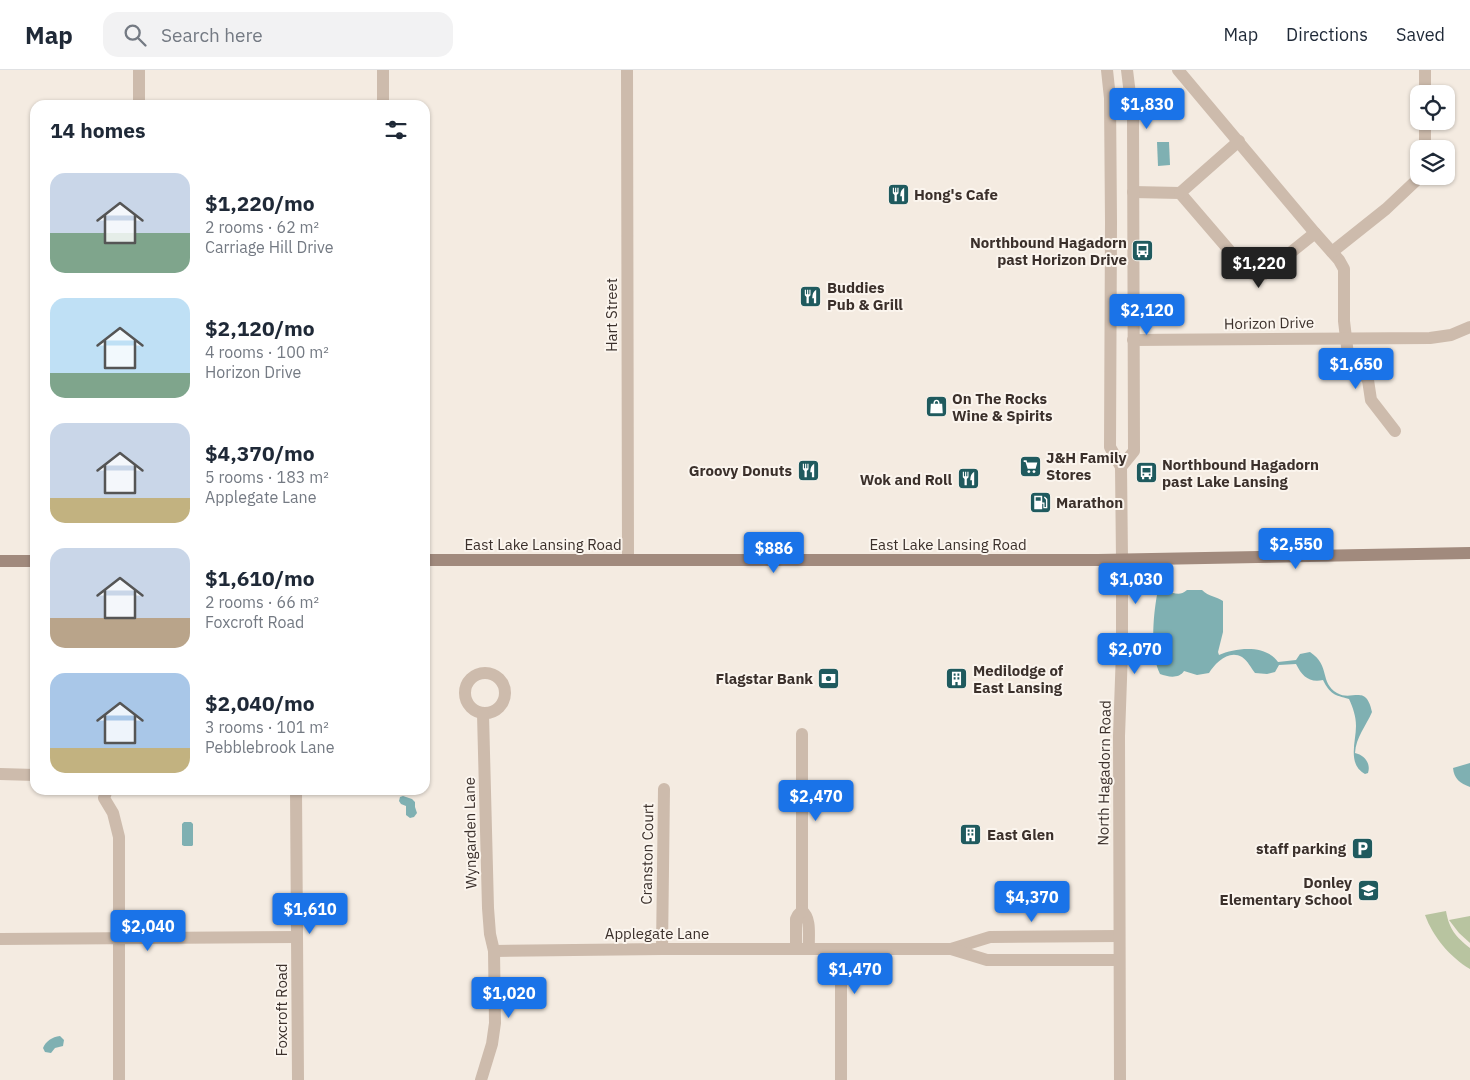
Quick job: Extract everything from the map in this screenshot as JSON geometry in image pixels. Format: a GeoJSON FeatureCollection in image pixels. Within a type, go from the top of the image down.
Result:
{"type":"FeatureCollection","features":[{"type":"Feature","properties":{"kind":"main road","name":"East Lake Lansing Road"},"geometry":{"type":"LineString","coordinates":[[430,560],[1122,559],[1470,553]]}},
{"type":"Feature","properties":{"kind":"main road"},"geometry":{"type":"LineString","coordinates":[[0,561],[30,561]]}},
{"type":"Feature","properties":{"kind":"street"},"geometry":{"type":"LineString","coordinates":[[139,70],[139,100]]}},
{"type":"Feature","properties":{"kind":"street"},"geometry":{"type":"LineString","coordinates":[[383,70],[383,100]]}},
{"type":"Feature","properties":{"kind":"street","name":"Hart Street"},"geometry":{"type":"LineString","coordinates":[[627,70],[628,560]]}},
{"type":"Feature","properties":{"kind":"street","name":"North Hagadorn Road"},"geometry":{"type":"LineString","coordinates":[[1107,70],[1110,98],[1112,222],[1110,448],[1122,467],[1122,650],[1119,745],[1120,1080]]}},
{"type":"Feature","properties":{"kind":"street","name":"North Hagadorn Road"},"geometry":{"type":"LineString","coordinates":[[1122,467],[1134,451],[1133,119],[1127,70]]}},
{"type":"Feature","properties":{"kind":"street"},"geometry":{"type":"LineString","coordinates":[[1178,70],[1332,252],[1344,270],[1344,321],[1348,355],[1368,380],[1371,400],[1395,431]]}},
{"type":"Feature","properties":{"kind":"street"},"geometry":{"type":"LineString","coordinates":[[1425,70],[1425,85]]}},
{"type":"Feature","properties":{"kind":"street"},"geometry":{"type":"LineString","coordinates":[[1133,192],[1180,193],[1239,142]]}},
{"type":"Feature","properties":{"kind":"street"},"geometry":{"type":"LineString","coordinates":[[1332,252],[1386,209],[1412,185]]}},
{"type":"Feature","properties":{"kind":"street"},"geometry":{"type":"LineString","coordinates":[[1180,193],[1247,271],[1252,274],[1259,276],[1264,274],[1315,233]]}},
{"type":"Feature","properties":{"kind":"street","name":"Horizon Drive"},"geometry":{"type":"LineString","coordinates":[[1133,340],[1430,338],[1451,335],[1470,327]]}},
{"type":"Feature","properties":{"kind":"street","name":"Wyngarden Lane"},"geometry":{"type":"LineString","coordinates":[[483,714],[488,908],[490,934],[494,952]]}},
{"type":"Feature","properties":{"kind":"street"},"geometry":{"type":"LineString","coordinates":[[802,734],[802,911],[808,920],[802,949]]}},
{"type":"Feature","properties":{"kind":"street"},"geometry":{"type":"LineString","coordinates":[[0,774],[30,775]]}},
{"type":"Feature","properties":{"kind":"street","name":"Cranston Court"},"geometry":{"type":"LineString","coordinates":[[662,949],[664,789]]}},
{"type":"Feature","properties":{"kind":"street"},"geometry":{"type":"LineString","coordinates":[[103,795],[113,813],[120,837],[119,1080]]}},
{"type":"Feature","properties":{"kind":"street","name":"Foxcroft Road"},"geometry":{"type":"LineString","coordinates":[[296,795],[298,1080]]}},
{"type":"Feature","properties":{"kind":"street","name":"Applegate Lane"},"geometry":{"type":"LineString","coordinates":[[951,949],[990,937],[1119,936]]}},
{"type":"Feature","properties":{"kind":"street"},"geometry":{"type":"LineString","coordinates":[[0,939],[297,937]]}},
{"type":"Feature","properties":{"kind":"street","name":"Applegate Lane"},"geometry":{"type":"LineString","coordinates":[[494,952],[662,949],[951,949],[987,960],[1119,960]]}},
{"type":"Feature","properties":{"kind":"street"},"geometry":{"type":"LineString","coordinates":[[841,949],[841,1080]]}},
{"type":"Feature","properties":{"kind":"street"},"geometry":{"type":"LineString","coordinates":[[481,1080],[492,1044],[495,1023],[494,952]]}},
{"type":"Feature","properties":{"kind":"green space"},"geometry":{"type":"Polygon","coordinates":[[[1446,911],[1454,932],[1470,948],[1470,969],[1443,946],[1425,915],[1446,911]]]}},
{"type":"Feature","properties":{"kind":"green space"},"geometry":{"type":"Polygon","coordinates":[[[1470,916],[1470,943],[1449,920],[1470,916]]]}},
{"type":"Feature","properties":{"kind":"water"},"geometry":{"type":"Polygon","coordinates":[[[1157,142],[1169,142],[1170,165],[1158,166],[1157,142]]]}},
{"type":"Feature","properties":{"kind":"water"},"geometry":{"type":"Polygon","coordinates":[[[1187,590],[1202,590],[1223,601],[1223,632],[1219,655],[1242,649],[1250,649],[1266,652],[1278,662],[1296,660],[1300,654],[1310,652],[1321,663],[1328,684],[1332,689],[1343,695],[1358,695],[1366,698],[1372,712],[1359,737],[1355,753],[1366,760],[1369,766],[1368,773],[1365,774],[1359,770],[1354,759],[1356,722],[1349,699],[1333,693],[1323,680],[1318,681],[1306,678],[1296,664],[1279,665],[1275,672],[1267,674],[1255,673],[1242,657],[1232,655],[1219,661],[1209,673],[1197,675],[1184,671],[1182,674],[1173,677],[1160,674],[1154,646],[1154,614],[1157,595],[1166,592],[1180,594],[1187,590]]]}},
{"type":"Feature","properties":{"kind":"water"},"geometry":{"type":"Polygon","coordinates":[[[1470,763],[1470,787],[1458,780],[1453,768],[1470,763]]]}},
{"type":"Feature","properties":{"kind":"water"},"geometry":{"type":"Polygon","coordinates":[[[403,796],[415,802],[417,813],[414,817],[410,818],[406,815],[406,806],[399,801],[400,797],[403,796]]]}},
{"type":"Feature","properties":{"kind":"water"},"geometry":{"type":"Polygon","coordinates":[[[184,822],[191,822],[193,824],[192,846],[182,845],[182,824],[184,822]]]}},
{"type":"Feature","properties":{"kind":"water"},"geometry":{"type":"Polygon","coordinates":[[[60,1036],[64,1040],[63,1046],[55,1048],[51,1053],[45,1052],[43,1048],[48,1041],[60,1036]]]}},
{"type":"Feature","properties":{"kind":"place","name":"Hong's Cafe"},"geometry":{"type":"Point","coordinates":[898,194]}},
{"type":"Feature","properties":{"kind":"place","name":"Northbound Hagadorn past Horizon Drive"},"geometry":{"type":"Point","coordinates":[1143,251]}},
{"type":"Feature","properties":{"kind":"place","name":"Buddies Pub & Grill"},"geometry":{"type":"Point","coordinates":[811,296]}},
{"type":"Feature","properties":{"kind":"place","name":"On The Rocks Wine & Spirits"},"geometry":{"type":"Point","coordinates":[936,407]}},
{"type":"Feature","properties":{"kind":"place","name":"J&H Family Stores"},"geometry":{"type":"Point","coordinates":[1030,466]}},
{"type":"Feature","properties":{"kind":"place","name":"Groovy Donuts"},"geometry":{"type":"Point","coordinates":[808,470]}},
{"type":"Feature","properties":{"kind":"place","name":"Northbound Hagadorn past Lake Lansing"},"geometry":{"type":"Point","coordinates":[1146,473]}},
{"type":"Feature","properties":{"kind":"place","name":"Wok and Roll"},"geometry":{"type":"Point","coordinates":[968,479]}},
{"type":"Feature","properties":{"kind":"place","name":"Marathon"},"geometry":{"type":"Point","coordinates":[1040,502]}},
{"type":"Feature","properties":{"kind":"place","name":"Flagstar Bank"},"geometry":{"type":"Point","coordinates":[829,678]}},
{"type":"Feature","properties":{"kind":"place","name":"Medilodge of East Lansing"},"geometry":{"type":"Point","coordinates":[957,679]}},
{"type":"Feature","properties":{"kind":"place","name":"East Glen"},"geometry":{"type":"Point","coordinates":[971,834]}},
{"type":"Feature","properties":{"kind":"place","name":"staff parking"},"geometry":{"type":"Point","coordinates":[1362,848]}},
{"type":"Feature","properties":{"kind":"place","name":"Donley Elementary School"},"geometry":{"type":"Point","coordinates":[1368,891]}}]}
